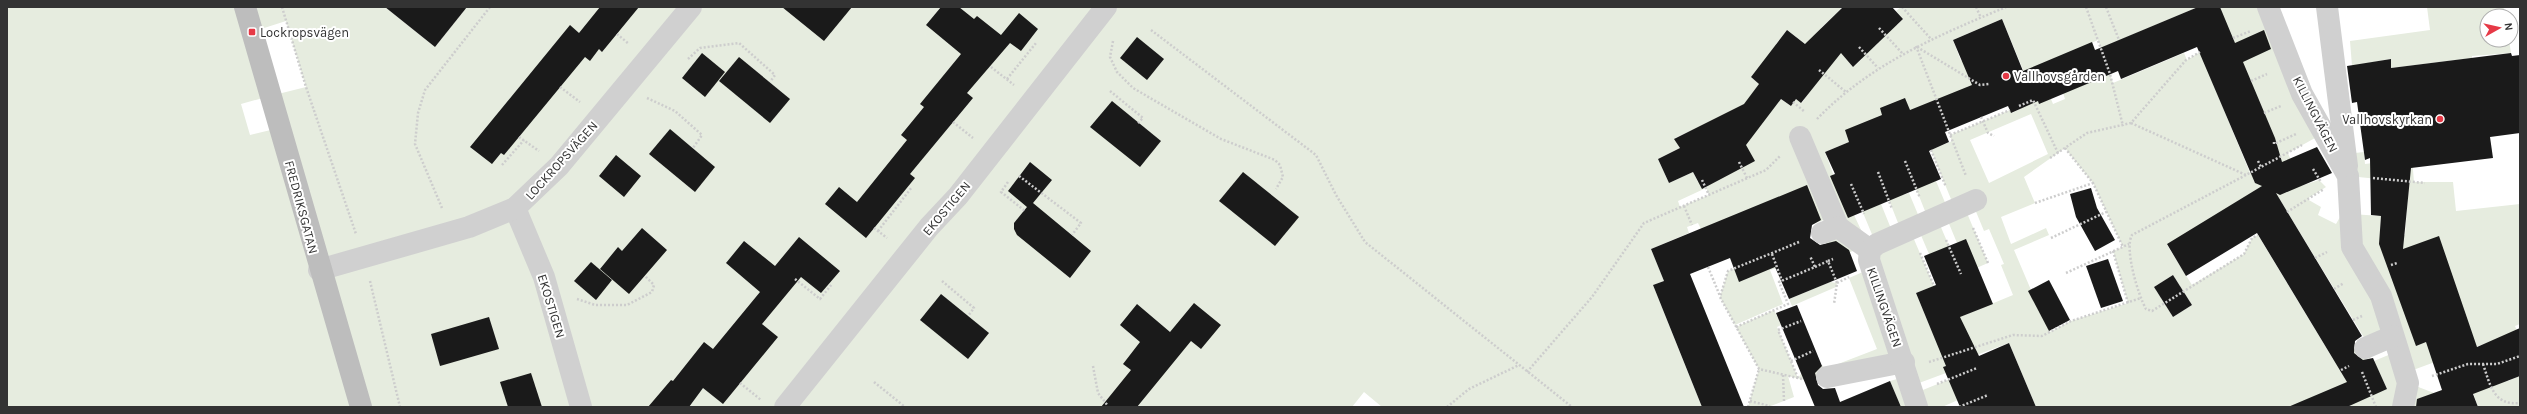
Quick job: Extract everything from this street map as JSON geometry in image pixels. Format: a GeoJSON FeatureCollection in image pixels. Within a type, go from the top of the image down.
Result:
{"type":"FeatureCollection","features":[{"type":"Feature","properties":{"kind":"street","name":"FREDRIKSGATAN"},"geometry":{"type":"LineString","coordinates":[[245,7],[319,270],[360,407]]}},
{"type":"Feature","properties":{"kind":"street","name":"LOCKROPSVÄGEN"},"geometry":{"type":"LineString","coordinates":[[319,270],[452,232],[495,218],[515,208],[554,170],[691,7]]}},
{"type":"Feature","properties":{"kind":"street","name":"EKOSTIGEN"},"geometry":{"type":"LineString","coordinates":[[785,407],[929,227],[958,196],[1106,7]]}},
{"type":"Feature","properties":{"kind":"street","name":"KILLINGVÄGEN"},"geometry":{"type":"LineString","coordinates":[[2268,7],[2302,94],[2348,176]]}},
{"type":"Feature","properties":{"kind":"street","name":"KILLINGVÄGEN"},"geometry":{"type":"LineString","coordinates":[[2327,7],[2348,176],[2352,247],[2381,296],[2408,383],[2403,407]]}},
{"type":"Feature","properties":{"kind":"street"},"geometry":{"type":"LineString","coordinates":[[1800,137],[1821,233]]}},
{"type":"Feature","properties":{"kind":"street","name":"EKOSTIGEN"},"geometry":{"type":"LineString","coordinates":[[515,208],[544,278],[582,407]]}},
{"type":"Feature","properties":{"kind":"street","name":"KILLINGVÄGEN"},"geometry":{"type":"LineString","coordinates":[[1915,400],[1904,362],[1869,260],[1870,250],[1875,245],[1952,211]]}},
{"type":"Feature","properties":{"kind":"street","name":"KILLINGVÄGEN"},"geometry":{"type":"LineString","coordinates":[[1821,233],[1870,250]]}},
{"type":"Feature","properties":{"kind":"street"},"geometry":{"type":"LineString","coordinates":[[2365,348],[2393,336]]}},
{"type":"Feature","properties":{"kind":"street","name":"KILLINGVÄGEN"},"geometry":{"type":"LineString","coordinates":[[1827,377],[1904,362]]}},
{"type":"Feature","properties":{"kind":"path"},"geometry":{"type":"LineString","coordinates":[[282,7],[306,87],[363,257],[400,407]]}},
{"type":"Feature","properties":{"kind":"path"},"geometry":{"type":"LineString","coordinates":[[452,232],[415,144],[418,113],[425,90],[490,7]]}},
{"type":"Feature","properties":{"kind":"path"},"geometry":{"type":"LineString","coordinates":[[1902,7],[1931,39]]}},
{"type":"Feature","properties":{"kind":"path"},"geometry":{"type":"LineString","coordinates":[[1976,7],[1981,18]]}},
{"type":"Feature","properties":{"kind":"path"},"geometry":{"type":"LineString","coordinates":[[1527,372],[1592,298],[1644,223],[1766,170],[1846,92],[1878,68],[1916,46],[2006,7]]}},
{"type":"Feature","properties":{"kind":"path"},"geometry":{"type":"LineString","coordinates":[[2086,7],[2110,74],[2123,126]]}},
{"type":"Feature","properties":{"kind":"path"},"geometry":{"type":"LineString","coordinates":[[2106,7],[2119,40]]}},
{"type":"Feature","properties":{"kind":"path"},"geometry":{"type":"LineString","coordinates":[[1879,28],[1903,54]]}},
{"type":"Feature","properties":{"kind":"path"},"geometry":{"type":"LineString","coordinates":[[1150,30],[1316,155],[1336,195],[1365,242],[1572,407]]}},
{"type":"Feature","properties":{"kind":"path"},"geometry":{"type":"LineString","coordinates":[[1114,36],[1110,57],[1117,72],[1133,88],[1221,139],[1275,160],[1280,165],[1283,177],[1276,189]]}},
{"type":"Feature","properties":{"kind":"path"},"geometry":{"type":"LineString","coordinates":[[688,59],[700,48],[739,43],[775,75],[770,82]]}},
{"type":"Feature","properties":{"kind":"path"},"geometry":{"type":"LineString","coordinates":[[1007,79],[1036,43]]}},
{"type":"Feature","properties":{"kind":"path"},"geometry":{"type":"LineString","coordinates":[[1916,46],[1980,85],[1989,84]]}},
{"type":"Feature","properties":{"kind":"path"},"geometry":{"type":"LineString","coordinates":[[1916,46],[1950,135],[1952,211],[1961,274]]}},
{"type":"Feature","properties":{"kind":"path"},"geometry":{"type":"LineString","coordinates":[[1859,47],[1878,68]]}},
{"type":"Feature","properties":{"kind":"path"},"geometry":{"type":"LineString","coordinates":[[2050,158],[2086,133],[2131,123],[2186,60],[2200,52]]}},
{"type":"Feature","properties":{"kind":"path"},"geometry":{"type":"LineString","coordinates":[[991,67],[999,73]]}},
{"type":"Feature","properties":{"kind":"path"},"geometry":{"type":"LineString","coordinates":[[1819,70],[1846,92]]}},
{"type":"Feature","properties":{"kind":"path"},"geometry":{"type":"LineString","coordinates":[[560,87],[567,92]]}},
{"type":"Feature","properties":{"kind":"path"},"geometry":{"type":"LineString","coordinates":[[1110,91],[1143,118],[1138,123]]}},
{"type":"Feature","properties":{"kind":"path"},"geometry":{"type":"LineString","coordinates":[[2019,106],[2033,100],[2058,153]]}},
{"type":"Feature","properties":{"kind":"path"},"geometry":{"type":"LineString","coordinates":[[652,101],[675,111],[702,135],[693,148]]}},
{"type":"Feature","properties":{"kind":"path"},"geometry":{"type":"LineString","coordinates":[[1950,135],[2010,110]]}},
{"type":"Feature","properties":{"kind":"path"},"geometry":{"type":"LineString","coordinates":[[1981,117],[1988,133],[1994,136]]}},
{"type":"Feature","properties":{"kind":"path"},"geometry":{"type":"LineString","coordinates":[[2131,123],[2246,175]]}},
{"type":"Feature","properties":{"kind":"path"},"geometry":{"type":"LineString","coordinates":[[2258,235],[2252,238],[2244,254],[2152,311],[2146,309],[2141,298],[2129,244],[2132,235],[2324,133]]}},
{"type":"Feature","properties":{"kind":"path"},"geometry":{"type":"LineString","coordinates":[[502,165],[524,140],[520,137]]}},
{"type":"Feature","properties":{"kind":"path"},"geometry":{"type":"LineString","coordinates":[[2065,148],[2092,183],[2123,247]]}},
{"type":"Feature","properties":{"kind":"path"},"geometry":{"type":"LineString","coordinates":[[1931,150],[1952,211]]}},
{"type":"Feature","properties":{"kind":"path"},"geometry":{"type":"LineString","coordinates":[[1905,161],[1952,211],[1988,263]]}},
{"type":"Feature","properties":{"kind":"path"},"geometry":{"type":"LineString","coordinates":[[2258,161],[2260,167]]}},
{"type":"Feature","properties":{"kind":"path"},"geometry":{"type":"LineString","coordinates":[[1739,162],[1746,178]]}},
{"type":"Feature","properties":{"kind":"path"},"geometry":{"type":"LineString","coordinates":[[1878,172],[1902,233]]}},
{"type":"Feature","properties":{"kind":"path"},"geometry":{"type":"LineString","coordinates":[[1019,176],[1081,223],[1072,235]]}},
{"type":"Feature","properties":{"kind":"path"},"geometry":{"type":"LineString","coordinates":[[2348,176],[2425,183]]}},
{"type":"Feature","properties":{"kind":"path"},"geometry":{"type":"LineString","coordinates":[[1702,180],[1709,195]]}},
{"type":"Feature","properties":{"kind":"path"},"geometry":{"type":"LineString","coordinates":[[1008,182],[1001,192],[1025,212]]}},
{"type":"Feature","properties":{"kind":"path"},"geometry":{"type":"LineString","coordinates":[[2035,203],[2092,183]]}},
{"type":"Feature","properties":{"kind":"path"},"geometry":{"type":"LineString","coordinates":[[874,228],[878,231],[912,187]]}},
{"type":"Feature","properties":{"kind":"path"},"geometry":{"type":"LineString","coordinates":[[2287,212],[2326,187]]}},
{"type":"Feature","properties":{"kind":"path"},"geometry":{"type":"LineString","coordinates":[[1684,206],[1692,225]]}},
{"type":"Feature","properties":{"kind":"path"},"geometry":{"type":"LineString","coordinates":[[2051,238],[2106,212]]}},
{"type":"Feature","properties":{"kind":"path"},"geometry":{"type":"LineString","coordinates":[[1720,297],[1728,272],[1821,233]]}},
{"type":"Feature","properties":{"kind":"path"},"geometry":{"type":"LineString","coordinates":[[1815,267],[1821,233]]}},
{"type":"Feature","properties":{"kind":"path"},"geometry":{"type":"LineString","coordinates":[[2066,272],[2129,244]]}},
{"type":"Feature","properties":{"kind":"path"},"geometry":{"type":"LineString","coordinates":[[1919,250],[1934,286]]}},
{"type":"Feature","properties":{"kind":"path"},"geometry":{"type":"LineString","coordinates":[[2113,251],[2128,303]]}},
{"type":"Feature","properties":{"kind":"path"},"geometry":{"type":"LineString","coordinates":[[1772,254],[1782,281]]}},
{"type":"Feature","properties":{"kind":"path"},"geometry":{"type":"LineString","coordinates":[[1736,326],[1788,304],[1779,282],[1833,260]]}},
{"type":"Feature","properties":{"kind":"path"},"geometry":{"type":"LineString","coordinates":[[1828,261],[1837,282],[1834,304]]}},
{"type":"Feature","properties":{"kind":"path"},"geometry":{"type":"LineString","coordinates":[[1708,267],[1720,297],[1759,369],[1748,407]]}},
{"type":"Feature","properties":{"kind":"path"},"geometry":{"type":"LineString","coordinates":[[569,297],[595,305],[627,305],[652,292],[654,285],[645,276]]}},
{"type":"Feature","properties":{"kind":"path"},"geometry":{"type":"LineString","coordinates":[[795,279],[820,299],[832,284]]}},
{"type":"Feature","properties":{"kind":"path"},"geometry":{"type":"LineString","coordinates":[[942,281],[974,308],[968,316]]}},
{"type":"Feature","properties":{"kind":"path"},"geometry":{"type":"LineString","coordinates":[[1904,362],[1930,362],[1979,344],[2013,335],[2042,336],[2071,321],[2141,298]]}},
{"type":"Feature","properties":{"kind":"path"},"geometry":{"type":"LineString","coordinates":[[1798,378],[1778,330],[1801,321]]}},
{"type":"Feature","properties":{"kind":"path"},"geometry":{"type":"LineString","coordinates":[[1791,361],[1813,351]]}},
{"type":"Feature","properties":{"kind":"path"},"geometry":{"type":"LineString","coordinates":[[2408,383],[2468,364],[2498,364],[2520,356]]}},
{"type":"Feature","properties":{"kind":"path"},"geometry":{"type":"LineString","coordinates":[[2483,364],[2498,398],[2504,403],[2520,403]]}},
{"type":"Feature","properties":{"kind":"path"},"geometry":{"type":"LineString","coordinates":[[1447,407],[1468,389],[1519,365]]}},
{"type":"Feature","properties":{"kind":"path"},"geometry":{"type":"LineString","coordinates":[[1093,366],[1098,393],[1108,406]]}},
{"type":"Feature","properties":{"kind":"path"},"geometry":{"type":"LineString","coordinates":[[1915,400],[1977,368]]}},
{"type":"Feature","properties":{"kind":"path"},"geometry":{"type":"LineString","coordinates":[[1759,369],[1809,381],[1827,377]]}},
{"type":"Feature","properties":{"kind":"path"},"geometry":{"type":"LineString","coordinates":[[2361,369],[2376,407]]}},
{"type":"Feature","properties":{"kind":"path"},"geometry":{"type":"LineString","coordinates":[[1783,375],[1784,400]]}},
{"type":"Feature","properties":{"kind":"path"},"geometry":{"type":"LineString","coordinates":[[874,382],[905,407]]}},
{"type":"Feature","properties":{"kind":"path"},"geometry":{"type":"LineString","coordinates":[[740,384],[750,392]]}},
{"type":"Feature","properties":{"kind":"path"},"geometry":{"type":"LineString","coordinates":[[1959,407],[1988,394]]}},
{"type":"Feature","properties":{"kind":"path"},"geometry":{"type":"LineString","coordinates":[[1750,401],[1770,406]]}},
{"type":"Feature","properties":{"kind":"shaded area"},"geometry":{"type":"Polygon","coordinates":[[[7,7],[385,7],[435,47],[467,7],[1840,7],[1841,9],[1821,28],[1853,67],[1862,59],[1855,51],[1868,38],[1875,46],[1882,39],[1890,18],[1897,25],[1903,19],[1896,11],[1901,7],[2198,7],[2101,48],[2098,40],[2024,72],[2002,19],[1953,40],[1961,61],[1977,54],[1989,84],[1825,152],[1849,217],[1854,215],[1870,249],[1876,244],[1851,184],[1876,206],[1881,204],[1894,236],[1902,233],[1878,172],[1903,195],[1909,193],[1922,224],[1929,221],[1905,161],[1930,183],[1936,181],[1949,212],[1955,209],[1931,150],[1952,141],[1950,135],[2010,110],[2012,113],[2020,109],[2019,106],[2033,100],[2051,99],[2053,104],[2065,99],[2063,93],[2110,74],[2113,83],[2184,53],[2187,60],[2200,52],[2250,173],[2268,164],[2220,7],[2268,7],[2324,133],[2288,153],[2301,186],[2319,180],[2326,187],[2307,199],[2321,207],[2318,215],[2336,224],[2340,217],[2351,214],[2381,216],[2380,233],[2405,235],[2409,182],[2348,176],[2346,154],[2364,152],[2365,164],[2412,158],[2414,182],[2453,182],[2456,211],[2520,204],[2520,324],[2515,326],[2520,339],[2511,334],[2405,373],[2408,383],[2434,393],[2434,407],[2351,407],[2344,392],[2311,407],[2036,407],[2009,343],[1944,367],[1946,373],[1911,386],[1913,394],[1977,368],[1958,400],[1942,407],[1889,407],[1899,403],[1890,381],[1908,376],[1904,362],[1809,381],[1788,376],[1794,397],[1768,407],[1748,407],[1759,369],[1736,327],[1774,310],[1781,325],[1777,327],[1798,378],[1801,374],[1822,365],[1825,369],[1877,349],[1849,278],[1872,268],[1865,247],[1832,258],[1823,237],[1833,216],[1814,224],[1701,229],[1698,223],[1687,227],[1689,233],[1651,249],[1664,281],[1653,285],[1702,407],[1382,407],[1364,392],[1352,407],[7,407],[7,7]],[[286,21],[252,32],[270,96],[306,87],[286,21]],[[1787,30],[1776,44],[1785,51],[1770,70],[1762,63],[1751,77],[1759,84],[1765,119],[1781,99],[1791,106],[1796,99],[1802,103],[1807,95],[1817,53],[1787,30]],[[270,96],[241,104],[250,135],[279,128],[270,96]],[[2031,114],[1970,140],[1989,183],[2048,154],[2031,114]],[[1690,131],[1675,138],[1680,148],[1658,159],[1669,183],[1693,172],[1698,182],[1706,178],[1696,141],[1690,131]],[[2065,148],[2024,177],[2035,203],[2001,217],[2011,244],[2046,228],[2049,235],[2014,250],[2031,290],[2029,291],[2050,332],[2071,321],[2128,303],[2113,251],[2123,247],[2093,183],[2065,148]],[[2269,182],[2167,245],[2192,285],[2244,254],[2252,238],[2258,235],[2333,359],[2365,339],[2269,182]],[[1706,188],[1678,201],[1680,207],[1709,195],[1706,188]],[[1972,202],[1964,206],[1988,263],[1974,269],[1962,241],[1957,243],[1945,214],[1937,218],[1961,274],[1929,254],[1917,226],[1910,230],[1934,286],[1916,293],[1931,329],[2013,295],[2001,265],[2004,264],[1989,229],[1984,231],[1972,202]],[[2173,275],[2154,287],[2173,317],[2192,305],[2173,275]],[[2392,332],[2370,358],[2358,362],[2345,375],[2387,389],[2374,361],[2398,351],[2392,332]]]}},
{"type":"Feature","properties":{"kind":"shaded area"},"geometry":{"type":"Polygon","coordinates":[[[2427,7],[2504,7],[2479,8],[2479,48],[2510,48],[2511,53],[2472,56],[2472,58],[2391,68],[2390,59],[2352,66],[2350,41],[2430,30],[2427,7]]]}},
{"type":"Feature","properties":{"kind":"shaded area"},"geometry":{"type":"Polygon","coordinates":[[[1772,254],[1777,268],[1770,270],[1783,304],[1735,325],[1720,297],[1728,271],[1772,254]]]}},
{"type":"Feature","properties":{"kind":"shaded area"},"geometry":{"type":"Polygon","coordinates":[[[1830,282],[1837,283],[1836,287],[1792,306],[1789,299],[1830,282]]]}},
{"type":"Feature","properties":{"kind":"shaded area"},"geometry":{"type":"Polygon","coordinates":[[[2503,369],[2508,381],[2520,376],[2520,407],[2478,407],[2469,381],[2503,369]]]}},
{"type":"Feature","properties":{"kind":"building"},"geometry":{"type":"Polygon","coordinates":[[[385,7],[467,7],[435,47],[385,7]]]}},
{"type":"Feature","properties":{"kind":"building"},"geometry":{"type":"Polygon","coordinates":[[[600,7],[639,7],[602,52],[599,49],[590,61],[585,57],[504,155],[501,153],[492,164],[470,147],[570,25],[579,33],[600,7]]]}},
{"type":"Feature","properties":{"kind":"building"},"geometry":{"type":"Polygon","coordinates":[[[782,7],[852,7],[824,41],[782,7]]]}},
{"type":"Feature","properties":{"kind":"building"},"geometry":{"type":"Polygon","coordinates":[[[941,7],[959,7],[974,19],[977,16],[1001,35],[1019,13],[1038,29],[1021,51],[1010,43],[967,93],[973,98],[910,174],[915,178],[866,238],[825,204],[839,187],[857,202],[907,140],[901,135],[924,107],[920,104],[961,54],[926,25],[941,7]]]}},
{"type":"Feature","properties":{"kind":"building"},"geometry":{"type":"Polygon","coordinates":[[[1843,7],[1892,7],[1903,19],[1853,67],[1841,53],[1801,103],[1796,99],[1791,106],[1781,99],[1746,145],[1755,161],[1702,189],[1693,172],[1669,183],[1658,159],[1680,148],[1674,139],[1744,104],[1759,84],[1751,77],[1787,30],[1805,44],[1843,7]]]}},
{"type":"Feature","properties":{"kind":"building"},"geometry":{"type":"Polygon","coordinates":[[[2198,7],[2220,7],[2235,43],[2264,30],[2271,49],[2243,62],[2275,138],[2282,162],[2317,147],[2332,173],[2280,195],[2276,193],[2362,336],[2355,341],[2354,353],[2363,360],[2373,358],[2387,389],[2347,407],[2288,407],[2347,382],[2257,233],[2186,276],[2167,244],[2262,186],[2255,183],[2197,47],[2121,79],[2118,71],[2039,104],[2038,101],[2011,113],[2008,106],[1945,132],[1949,142],[1929,151],[1941,179],[1848,218],[1830,176],[1835,174],[1825,152],[1849,142],[1845,130],[1882,115],[1880,108],[1905,98],[1910,110],[1972,85],[1953,40],[2002,19],[2023,71],[2092,42],[2095,50],[2198,7]]]}},
{"type":"Feature","properties":{"kind":"building"},"geometry":{"type":"Polygon","coordinates":[[[1137,37],[1164,59],[1147,80],[1120,58],[1137,37]]]}},
{"type":"Feature","properties":{"kind":"building"},"geometry":{"type":"Polygon","coordinates":[[[702,53],[725,72],[705,97],[682,78],[702,53]]]}},
{"type":"Feature","properties":{"kind":"building"},"geometry":{"type":"Polygon","coordinates":[[[2511,53],[2512,56],[2520,55],[2520,133],[2490,137],[2493,158],[2411,168],[2403,249],[2439,236],[2477,347],[2520,328],[2520,376],[2473,394],[2478,407],[2416,407],[2417,399],[2442,390],[2426,342],[2416,346],[2379,244],[2381,216],[2371,215],[2370,158],[2365,160],[2357,102],[2352,103],[2347,66],[2391,59],[2391,68],[2511,53]]]}},
{"type":"Feature","properties":{"kind":"building"},"geometry":{"type":"Polygon","coordinates":[[[739,57],[790,99],[770,123],[719,81],[739,57]]]}},
{"type":"Feature","properties":{"kind":"building"},"geometry":{"type":"Polygon","coordinates":[[[1112,101],[1161,141],[1140,167],[1090,127],[1112,101]]]}},
{"type":"Feature","properties":{"kind":"building"},"geometry":{"type":"Polygon","coordinates":[[[670,129],[715,167],[695,192],[649,154],[670,129]]]}},
{"type":"Feature","properties":{"kind":"building"},"geometry":{"type":"Polygon","coordinates":[[[616,155],[641,176],[624,197],[599,176],[616,155]]]}},
{"type":"Feature","properties":{"kind":"building"},"geometry":{"type":"Polygon","coordinates":[[[1030,162],[1052,180],[1033,203],[1091,251],[1070,278],[1017,235],[1014,229],[1014,223],[1027,207],[1008,191],[1030,162]]]}},
{"type":"Feature","properties":{"kind":"building"},"geometry":{"type":"Polygon","coordinates":[[[1243,172],[1299,217],[1275,246],[1219,201],[1243,172]]]}},
{"type":"Feature","properties":{"kind":"building"},"geometry":{"type":"Polygon","coordinates":[[[1807,185],[1821,220],[1812,225],[1810,238],[1820,245],[1836,241],[1849,250],[1857,271],[1789,299],[1775,267],[1739,282],[1730,258],[1690,274],[1744,407],[1702,407],[1653,285],[1664,281],[1651,249],[1807,185]]]}},
{"type":"Feature","properties":{"kind":"building"},"geometry":{"type":"Polygon","coordinates":[[[2091,188],[2097,208],[2115,240],[2095,251],[2076,217],[2070,194],[2091,188]]]}},
{"type":"Feature","properties":{"kind":"building"},"geometry":{"type":"Polygon","coordinates":[[[642,228],[667,250],[629,294],[600,269],[618,247],[622,251],[642,228]]]}},
{"type":"Feature","properties":{"kind":"building"},"geometry":{"type":"Polygon","coordinates":[[[799,237],[840,271],[821,293],[801,277],[762,324],[778,337],[723,404],[703,388],[689,407],[648,407],[671,380],[673,381],[704,342],[713,349],[760,292],[726,263],[744,241],[775,266],[799,237]]]}},
{"type":"Feature","properties":{"kind":"building"},"geometry":{"type":"Polygon","coordinates":[[[1966,239],[1993,304],[1960,317],[1979,356],[2009,343],[2036,407],[1960,407],[1943,367],[1946,366],[1916,293],[1936,285],[1924,256],[1966,239]]]}},
{"type":"Feature","properties":{"kind":"building"},"geometry":{"type":"Polygon","coordinates":[[[2108,259],[2123,301],[2101,308],[2086,266],[2108,259]]]}},
{"type":"Feature","properties":{"kind":"building"},"geometry":{"type":"Polygon","coordinates":[[[591,262],[612,280],[596,300],[574,281],[591,262]]]}},
{"type":"Feature","properties":{"kind":"building"},"geometry":{"type":"Polygon","coordinates":[[[2173,275],[2192,305],[2173,317],[2154,287],[2173,275]]]}},
{"type":"Feature","properties":{"kind":"building"},"geometry":{"type":"Polygon","coordinates":[[[2049,280],[2070,320],[2049,331],[2028,291],[2049,280]]]}},
{"type":"Feature","properties":{"kind":"building"},"geometry":{"type":"Polygon","coordinates":[[[941,294],[989,333],[968,359],[920,320],[941,294]]]}},
{"type":"Feature","properties":{"kind":"building"},"geometry":{"type":"Polygon","coordinates":[[[1194,303],[1221,325],[1201,349],[1191,341],[1137,407],[1101,407],[1131,370],[1123,364],[1140,342],[1120,325],[1137,304],[1170,332],[1194,303]]]}},
{"type":"Feature","properties":{"kind":"building"},"geometry":{"type":"Polygon","coordinates":[[[1797,305],[1822,366],[1815,373],[1818,385],[1823,389],[1835,388],[1840,402],[1890,381],[1901,407],[1815,407],[1776,313],[1797,305]]]}},
{"type":"Feature","properties":{"kind":"building"},"geometry":{"type":"Polygon","coordinates":[[[489,317],[499,349],[440,366],[431,334],[489,317]]]}},
{"type":"Feature","properties":{"kind":"building"},"geometry":{"type":"Polygon","coordinates":[[[531,373],[542,407],[508,407],[500,382],[531,373]]]}},
{"type":"Feature","properties":{"kind":"place","name":"Lockropsvägen"},"geometry":{"type":"Point","coordinates":[252,32]}},
{"type":"Feature","properties":{"kind":"place","name":"Vallhovsgården"},"geometry":{"type":"Point","coordinates":[2006,76]}},
{"type":"Feature","properties":{"kind":"place","name":"Vallhovskyrkan"},"geometry":{"type":"Point","coordinates":[2440,119]}}]}
